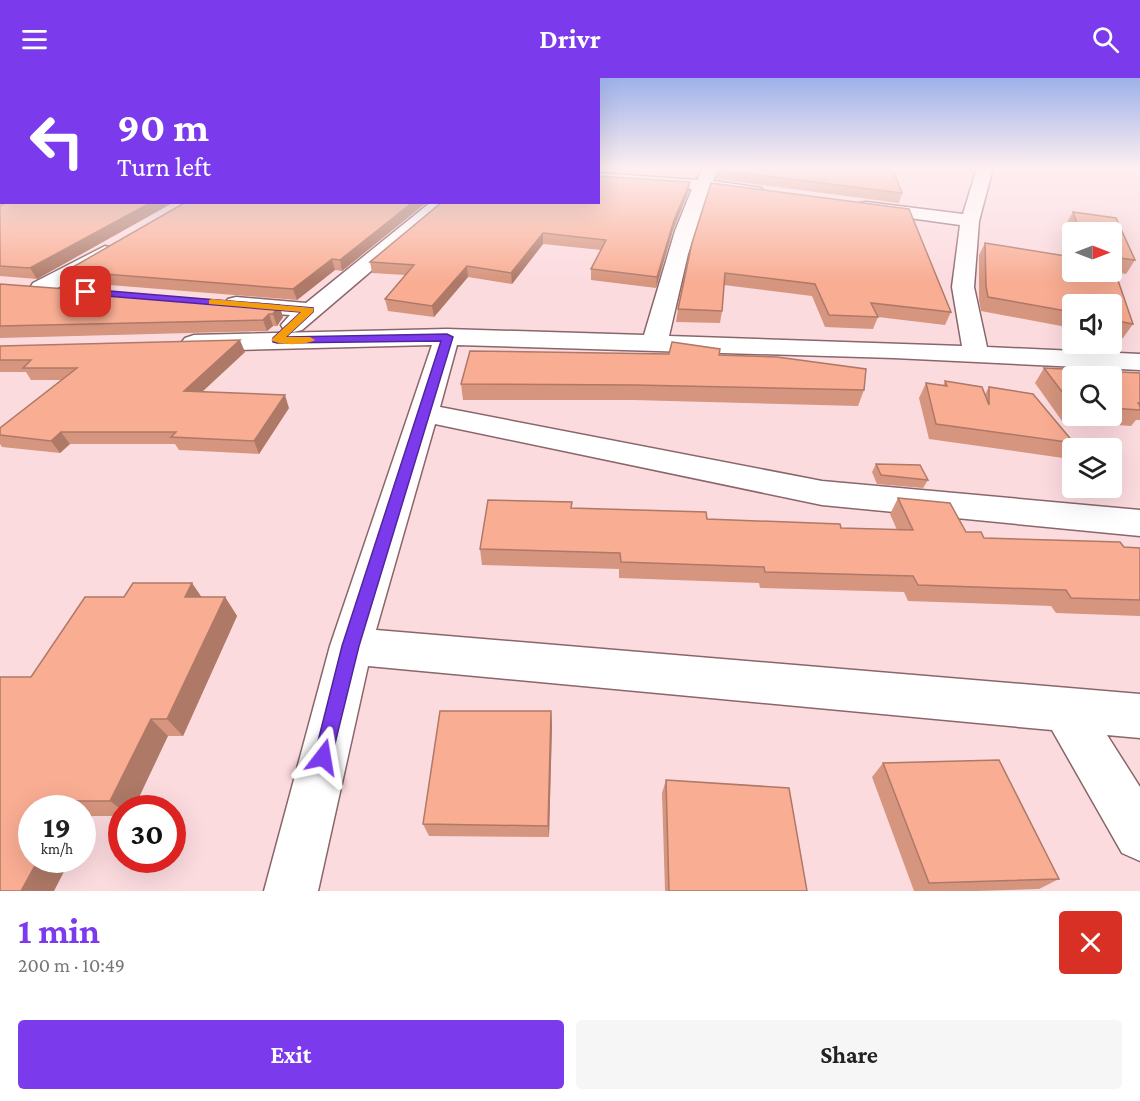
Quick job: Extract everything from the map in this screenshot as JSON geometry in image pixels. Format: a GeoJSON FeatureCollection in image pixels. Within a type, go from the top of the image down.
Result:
{"type":"FeatureCollection","features":[{"type":"Feature","properties":{"kind":"street"},"geometry":{"type":"LineString","coordinates":[[277,340],[309,310],[438,206]]}},
{"type":"Feature","properties":{"kind":"street"},"geometry":{"type":"LineString","coordinates":[[655,342],[684,236],[695,206]]}},
{"type":"Feature","properties":{"kind":"street"},"geometry":{"type":"LineString","coordinates":[[854,206],[970,221]]}},
{"type":"Feature","properties":{"kind":"street"},"geometry":{"type":"LineString","coordinates":[[975,206],[970,221],[963,287],[976,354]]}},
{"type":"Feature","properties":{"kind":"street"},"geometry":{"type":"LineString","coordinates":[[76,291],[31,287],[123,242]]}},
{"type":"Feature","properties":{"kind":"street"},"geometry":{"type":"LineString","coordinates":[[216,302],[309,310]]}},
{"type":"Feature","properties":{"kind":"street"},"geometry":{"type":"LineString","coordinates":[[291,891],[351,646],[447,337]]}},
{"type":"Feature","properties":{"kind":"street"},"geometry":{"type":"LineString","coordinates":[[173,343],[447,337],[655,342],[1140,362]]}},
{"type":"Feature","properties":{"kind":"street"},"geometry":{"type":"LineString","coordinates":[[424,413],[822,493],[1140,523]]}},
{"type":"Feature","properties":{"kind":"street"},"geometry":{"type":"LineString","coordinates":[[351,646],[1140,716]]}},
{"type":"Feature","properties":{"kind":"street"},"geometry":{"type":"LineString","coordinates":[[1065,709],[1140,835]]}},
{"type":"Feature","properties":{"kind":"building"},"geometry":{"type":"Polygon","coordinates":[[[0,206],[145,206],[30,268],[0,266],[0,206]]]}},
{"type":"Feature","properties":{"kind":"building"},"geometry":{"type":"Polygon","coordinates":[[[179,206],[408,206],[340,260],[332,259],[293,289],[66,271],[179,206]]]}},
{"type":"Feature","properties":{"kind":"building"},"geometry":{"type":"Polygon","coordinates":[[[437,206],[680,206],[657,277],[591,269],[606,240],[543,233],[511,273],[467,266],[432,306],[385,299],[414,265],[370,262],[437,206]]]}},
{"type":"Feature","properties":{"kind":"building"},"geometry":{"type":"Polygon","coordinates":[[[704,206],[886,206],[909,209],[951,312],[871,303],[878,317],[829,315],[815,284],[725,273],[722,311],[678,309],[692,243],[704,206]]]}},
{"type":"Feature","properties":{"kind":"building"},"geometry":{"type":"Polygon","coordinates":[[[1073,212],[1116,218],[1118,222],[1076,222],[1073,212]]]}},
{"type":"Feature","properties":{"kind":"building"},"geometry":{"type":"Polygon","coordinates":[[[1122,231],[1135,260],[1122,258],[1122,231]]]}},
{"type":"Feature","properties":{"kind":"building"},"geometry":{"type":"Polygon","coordinates":[[[985,243],[1062,255],[1062,282],[1119,282],[1133,324],[1122,322],[1122,294],[1062,294],[1062,310],[988,297],[985,243]]]}},
{"type":"Feature","properties":{"kind":"building"},"geometry":{"type":"Polygon","coordinates":[[[0,284],[279,305],[273,314],[269,314],[263,320],[0,326],[0,284]]]}},
{"type":"Feature","properties":{"kind":"building"},"geometry":{"type":"Polygon","coordinates":[[[240,340],[184,391],[285,395],[254,441],[171,437],[176,432],[61,432],[51,441],[0,435],[0,428],[77,368],[23,368],[31,360],[0,360],[0,346],[240,340]]]}},
{"type":"Feature","properties":{"kind":"building"},"geometry":{"type":"Polygon","coordinates":[[[672,342],[720,349],[719,355],[777,357],[866,369],[864,390],[461,384],[470,351],[669,354],[672,342]]]}},
{"type":"Feature","properties":{"kind":"building"},"geometry":{"type":"Polygon","coordinates":[[[1044,368],[1062,369],[1062,392],[1044,368]]]}},
{"type":"Feature","properties":{"kind":"building"},"geometry":{"type":"Polygon","coordinates":[[[1122,372],[1140,373],[1140,403],[1138,403],[1140,410],[1122,409],[1122,372]]]}},
{"type":"Feature","properties":{"kind":"building"},"geometry":{"type":"Polygon","coordinates":[[[945,381],[982,387],[989,405],[989,387],[1033,394],[1070,438],[1062,438],[1062,441],[936,424],[926,383],[947,386],[945,381]]]}},
{"type":"Feature","properties":{"kind":"building"},"geometry":{"type":"Polygon","coordinates":[[[876,464],[920,465],[928,480],[881,475],[876,464]]]}},
{"type":"Feature","properties":{"kind":"building"},"geometry":{"type":"Polygon","coordinates":[[[898,498],[950,503],[966,532],[981,532],[984,538],[1120,542],[1124,547],[1140,548],[1140,600],[1071,598],[1066,590],[918,585],[913,576],[765,572],[764,567],[621,562],[620,553],[480,549],[488,500],[572,502],[571,508],[706,512],[707,519],[840,524],[841,528],[913,530],[898,498]]]}},
{"type":"Feature","properties":{"kind":"building"},"geometry":{"type":"Polygon","coordinates":[[[133,583],[192,583],[185,597],[225,597],[167,719],[151,719],[113,795],[108,795],[108,801],[96,801],[96,795],[18,795],[18,873],[31,873],[21,891],[0,891],[0,677],[31,677],[85,597],[124,597],[133,583]]]}},
{"type":"Feature","properties":{"kind":"building"},"geometry":{"type":"Polygon","coordinates":[[[440,711],[551,711],[548,826],[423,824],[440,711]]]}},
{"type":"Feature","properties":{"kind":"building"},"geometry":{"type":"Polygon","coordinates":[[[999,760],[1059,879],[929,883],[883,763],[999,760]]]}},
{"type":"Feature","properties":{"kind":"building"},"geometry":{"type":"Polygon","coordinates":[[[666,780],[789,788],[807,891],[669,891],[666,780]]]}},
{"type":"Feature","properties":{"kind":"slow traffic"},"geometry":{"type":"LineString","coordinates":[[212,302],[309,310],[277,340],[310,340]]}},
{"type":"Feature","properties":{"kind":"route"},"geometry":{"type":"LineString","coordinates":[[86,292],[309,310],[277,340],[447,337],[351,646],[323,757]]}}]}
